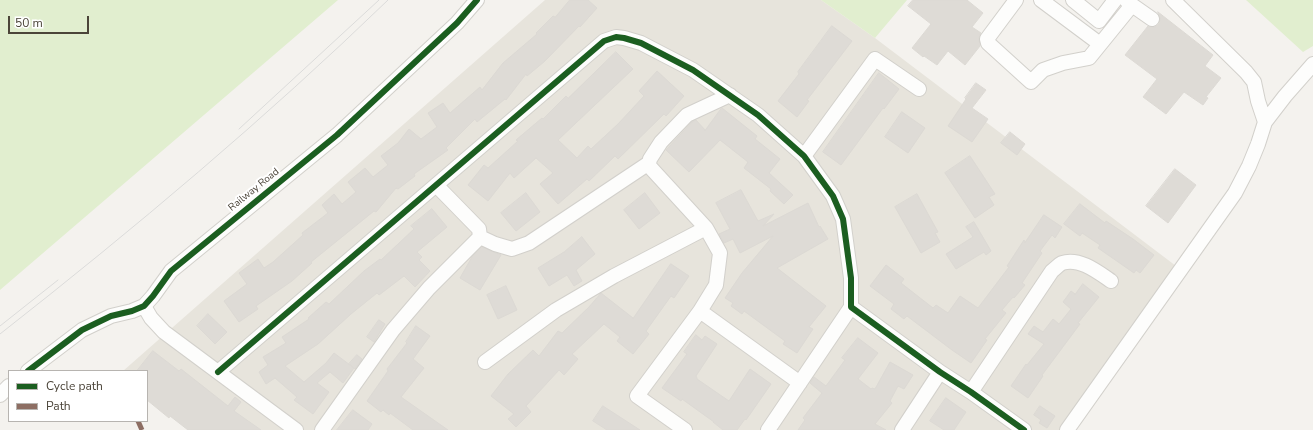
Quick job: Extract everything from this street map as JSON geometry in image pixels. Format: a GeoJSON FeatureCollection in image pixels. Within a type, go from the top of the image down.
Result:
{"type":"FeatureCollection","features":[{"type":"Feature","properties":{"kind":"street","name":"Railway Road"},"geometry":{"type":"LineString","coordinates":[[144,306],[171,271],[337,135],[457,23],[477,0]]}},
{"type":"Feature","properties":{"kind":"street"},"geometry":{"type":"LineString","coordinates":[[1041,0],[1100,44]]}},
{"type":"Feature","properties":{"kind":"street"},"geometry":{"type":"LineString","coordinates":[[1073,0],[1089,5],[1099,21],[1115,0]]}},
{"type":"Feature","properties":{"kind":"street"},"geometry":{"type":"LineString","coordinates":[[1173,0],[1246,72],[1254,82],[1265,122]]}},
{"type":"Feature","properties":{"kind":"street"},"geometry":{"type":"LineString","coordinates":[[1010,2],[989,35],[987,39],[988,43],[1031,82],[1043,70],[1063,63],[1089,58],[1129,2],[1152,19]]}},
{"type":"Feature","properties":{"kind":"street"},"geometry":{"type":"LineString","coordinates":[[218,372],[604,40],[616,37],[641,43],[693,70],[758,115],[804,156],[833,196],[843,219],[851,278],[851,307],[768,430]]}},
{"type":"Feature","properties":{"kind":"street"},"geometry":{"type":"LineString","coordinates":[[804,156],[875,59],[919,89]]}},
{"type":"Feature","properties":{"kind":"street"},"geometry":{"type":"LineString","coordinates":[[1067,430],[1235,193],[1249,166],[1265,122],[1313,64]]}},
{"type":"Feature","properties":{"kind":"street"},"geometry":{"type":"LineString","coordinates":[[480,237],[512,250],[529,243],[649,163],[661,142],[687,115],[730,95]]}},
{"type":"Feature","properties":{"kind":"street"},"geometry":{"type":"LineString","coordinates":[[649,163],[650,167],[706,228],[720,253],[716,284],[700,311],[637,396],[685,430]]}},
{"type":"Feature","properties":{"kind":"street"},"geometry":{"type":"LineString","coordinates":[[436,185],[479,229],[480,237]]}},
{"type":"Feature","properties":{"kind":"street"},"geometry":{"type":"LineString","coordinates":[[485,362],[556,310],[614,276],[706,228]]}},
{"type":"Feature","properties":{"kind":"street"},"geometry":{"type":"LineString","coordinates":[[322,430],[393,330],[429,288],[480,237]]}},
{"type":"Feature","properties":{"kind":"street"},"geometry":{"type":"LineString","coordinates":[[971,392],[1052,272],[1061,263],[1076,262],[1094,270],[1111,281]]}},
{"type":"Feature","properties":{"kind":"street"},"geometry":{"type":"LineString","coordinates":[[29,370],[82,330],[111,316],[132,311],[144,306],[151,318],[164,332],[296,430]]}},
{"type":"Feature","properties":{"kind":"street"},"geometry":{"type":"LineString","coordinates":[[851,307],[940,372],[1024,430]]}},
{"type":"Feature","properties":{"kind":"street"},"geometry":{"type":"LineString","coordinates":[[700,311],[800,383]]}},
{"type":"Feature","properties":{"kind":"street"},"geometry":{"type":"LineString","coordinates":[[902,430],[940,372]]}},
{"type":"Feature","properties":{"kind":"street"},"geometry":{"type":"LineString","coordinates":[[0,394],[8,387]]}},
{"type":"Feature","properties":{"kind":"shaded area"},"geometry":{"type":"Polygon","coordinates":[[[545,0],[821,0],[875,38],[1176,266],[1060,430],[194,430],[148,372],[148,370],[124,370],[545,0]]]}},
{"type":"Feature","properties":{"kind":"green space"},"geometry":{"type":"Polygon","coordinates":[[[0,0],[338,0],[0,290],[0,0]]]}},
{"type":"Feature","properties":{"kind":"green space"},"geometry":{"type":"Polygon","coordinates":[[[821,0],[907,0],[875,38],[821,0]]]}},
{"type":"Feature","properties":{"kind":"green space"},"geometry":{"type":"Polygon","coordinates":[[[1246,0],[1313,0],[1313,46],[1303,52],[1246,0]]]}},
{"type":"Feature","properties":{"kind":"building"},"geometry":{"type":"Polygon","coordinates":[[[570,0],[588,0],[597,8],[545,61],[527,76],[526,74],[506,100],[505,99],[477,122],[475,119],[446,148],[448,150],[414,174],[415,176],[398,189],[396,188],[376,212],[374,211],[311,262],[312,263],[292,281],[256,306],[258,309],[239,322],[224,301],[247,284],[239,273],[258,259],[264,268],[273,262],[303,235],[302,233],[328,213],[322,205],[334,194],[342,204],[356,192],[348,182],[365,168],[373,177],[388,165],[381,156],[398,143],[409,129],[421,139],[437,127],[428,113],[443,103],[450,113],[480,87],[482,90],[503,63],[537,34],[536,33],[553,16],[555,17],[570,0]]]}},
{"type":"Feature","properties":{"kind":"building"},"geometry":{"type":"Polygon","coordinates":[[[913,0],[967,0],[983,13],[972,27],[981,33],[979,38],[980,46],[965,65],[948,51],[937,65],[924,56],[923,57],[912,48],[931,24],[908,6],[913,0]]]}},
{"type":"Feature","properties":{"kind":"building"},"geometry":{"type":"Polygon","coordinates":[[[1158,12],[1213,55],[1205,66],[1221,78],[1206,97],[1208,98],[1203,105],[1184,92],[1166,114],[1143,97],[1157,79],[1125,55],[1148,26],[1155,27],[1159,24],[1160,19],[1158,12]]]}},
{"type":"Feature","properties":{"kind":"building"},"geometry":{"type":"Polygon","coordinates":[[[832,26],[852,41],[807,100],[809,101],[797,117],[778,101],[799,74],[798,72],[832,26]]]}},
{"type":"Feature","properties":{"kind":"building"},"geometry":{"type":"Polygon","coordinates":[[[616,52],[633,69],[558,140],[577,158],[588,146],[591,149],[618,124],[644,96],[639,91],[657,71],[684,96],[666,116],[664,114],[618,159],[615,156],[589,181],[587,179],[558,204],[540,184],[553,173],[536,158],[514,178],[510,173],[488,201],[468,185],[484,165],[488,168],[518,141],[516,140],[542,118],[543,119],[566,96],[568,98],[616,52]]]}},
{"type":"Feature","properties":{"kind":"building"},"geometry":{"type":"Polygon","coordinates":[[[879,73],[899,89],[841,165],[823,152],[879,73]]]}},
{"type":"Feature","properties":{"kind":"building"},"geometry":{"type":"Polygon","coordinates":[[[976,83],[986,90],[972,108],[988,119],[972,142],[948,126],[976,83]]]}},
{"type":"Feature","properties":{"kind":"building"},"geometry":{"type":"Polygon","coordinates":[[[722,108],[757,136],[755,139],[780,159],[769,173],[793,195],[784,204],[770,191],[771,189],[744,168],[748,162],[720,140],[689,172],[666,150],[692,122],[696,120],[705,130],[722,108]]]}},
{"type":"Feature","properties":{"kind":"building"},"geometry":{"type":"Polygon","coordinates":[[[902,112],[925,128],[908,153],[885,137],[902,112]]]}},
{"type":"Feature","properties":{"kind":"building"},"geometry":{"type":"Polygon","coordinates":[[[1010,132],[1025,144],[1017,155],[1001,143],[1010,132]]]}},
{"type":"Feature","properties":{"kind":"building"},"geometry":{"type":"Polygon","coordinates":[[[970,156],[995,194],[989,197],[994,205],[975,218],[945,173],[970,156]]]}},
{"type":"Feature","properties":{"kind":"building"},"geometry":{"type":"Polygon","coordinates":[[[1175,169],[1196,185],[1168,223],[1146,206],[1175,169]]]}},
{"type":"Feature","properties":{"kind":"building"},"geometry":{"type":"Polygon","coordinates":[[[741,190],[758,221],[774,214],[763,226],[808,203],[819,227],[820,226],[828,239],[777,268],[826,306],[809,327],[813,329],[797,353],[783,344],[785,341],[744,311],[742,314],[731,306],[733,303],[725,298],[742,273],[773,236],[740,253],[733,239],[724,243],[719,234],[730,229],[716,203],[741,190]]]}},
{"type":"Feature","properties":{"kind":"building"},"geometry":{"type":"Polygon","coordinates":[[[526,193],[540,212],[516,231],[501,213],[526,193]]]}},
{"type":"Feature","properties":{"kind":"building"},"geometry":{"type":"Polygon","coordinates":[[[645,193],[660,213],[639,229],[624,210],[645,193]]]}},
{"type":"Feature","properties":{"kind":"building"},"geometry":{"type":"Polygon","coordinates":[[[917,194],[938,232],[935,233],[940,242],[921,253],[895,207],[917,194]]]}},
{"type":"Feature","properties":{"kind":"building"},"geometry":{"type":"Polygon","coordinates":[[[1080,204],[1105,223],[1106,221],[1154,255],[1140,273],[1136,270],[1134,273],[1098,248],[1100,245],[1082,233],[1080,236],[1064,224],[1080,204]]]}},
{"type":"Feature","properties":{"kind":"building"},"geometry":{"type":"Polygon","coordinates":[[[432,209],[447,227],[417,252],[422,257],[419,260],[430,271],[415,287],[404,276],[379,295],[377,293],[318,344],[285,366],[304,382],[326,363],[334,353],[354,368],[343,383],[330,372],[317,383],[329,392],[313,414],[294,400],[297,397],[275,378],[266,384],[259,372],[268,365],[263,357],[286,343],[282,337],[309,319],[308,318],[326,302],[329,304],[364,271],[380,259],[381,260],[414,229],[411,226],[432,209]]]}},
{"type":"Feature","properties":{"kind":"building"},"geometry":{"type":"Polygon","coordinates":[[[1044,215],[1062,227],[1055,238],[1052,235],[1040,251],[1042,253],[1022,283],[1025,285],[1002,310],[1006,313],[985,339],[987,340],[971,363],[907,316],[904,319],[891,309],[894,304],[870,286],[886,265],[904,279],[901,283],[933,308],[936,305],[948,313],[960,296],[978,308],[1009,267],[1007,266],[1024,240],[1025,242],[1044,215]]]}},
{"type":"Feature","properties":{"kind":"building"},"geometry":{"type":"Polygon","coordinates":[[[974,222],[991,251],[986,255],[984,252],[956,269],[946,254],[973,237],[966,227],[974,222]]]}},
{"type":"Feature","properties":{"kind":"building"},"geometry":{"type":"Polygon","coordinates":[[[582,237],[595,254],[576,270],[582,281],[574,286],[567,275],[549,286],[538,268],[564,252],[582,237]]]}},
{"type":"Feature","properties":{"kind":"building"},"geometry":{"type":"Polygon","coordinates":[[[482,247],[501,255],[480,290],[460,278],[472,257],[482,247]]]}},
{"type":"Feature","properties":{"kind":"building"},"geometry":{"type":"Polygon","coordinates":[[[671,264],[689,276],[674,298],[671,296],[646,331],[649,334],[633,354],[617,341],[620,337],[604,324],[572,354],[578,359],[564,375],[559,370],[526,406],[531,412],[516,427],[508,419],[514,414],[491,396],[508,374],[533,350],[539,356],[558,331],[562,333],[601,293],[633,318],[671,264]]]}},
{"type":"Feature","properties":{"kind":"building"},"geometry":{"type":"Polygon","coordinates":[[[1083,284],[1099,297],[1078,323],[1080,324],[1042,375],[1043,376],[1028,398],[1011,386],[1026,364],[1027,365],[1044,344],[1028,334],[1034,326],[1043,332],[1053,319],[1059,324],[1071,309],[1063,302],[1071,291],[1075,294],[1083,284]]]}},
{"type":"Feature","properties":{"kind":"building"},"geometry":{"type":"Polygon","coordinates":[[[506,286],[517,310],[498,319],[487,295],[506,286]]]}},
{"type":"Feature","properties":{"kind":"building"},"geometry":{"type":"Polygon","coordinates":[[[208,314],[227,332],[215,344],[197,326],[208,314]]]}},
{"type":"Feature","properties":{"kind":"building"},"geometry":{"type":"Polygon","coordinates":[[[379,320],[385,324],[374,342],[367,337],[379,320]]]}},
{"type":"Feature","properties":{"kind":"building"},"geometry":{"type":"Polygon","coordinates":[[[416,326],[430,336],[413,359],[424,368],[401,397],[448,430],[413,430],[390,413],[389,415],[383,410],[381,412],[367,401],[388,371],[387,369],[407,343],[406,342],[416,326]]]}},
{"type":"Feature","properties":{"kind":"building"},"geometry":{"type":"Polygon","coordinates":[[[696,335],[702,340],[705,336],[717,344],[696,376],[697,379],[729,401],[750,369],[771,384],[746,420],[745,419],[737,430],[723,430],[682,399],[681,401],[662,388],[687,354],[684,352],[696,335]]]}},
{"type":"Feature","properties":{"kind":"building"},"geometry":{"type":"Polygon","coordinates":[[[858,338],[878,353],[858,379],[871,389],[875,389],[890,362],[913,375],[904,389],[898,386],[890,401],[892,403],[875,424],[886,430],[798,430],[805,420],[803,418],[822,393],[810,383],[814,377],[826,386],[845,360],[842,358],[858,338]]]}},
{"type":"Feature","properties":{"kind":"building"},"geometry":{"type":"Polygon","coordinates":[[[153,351],[179,371],[181,369],[228,406],[235,397],[241,402],[234,411],[261,430],[188,430],[170,416],[169,418],[148,401],[148,370],[138,370],[153,351]]]}},
{"type":"Feature","properties":{"kind":"building"},"geometry":{"type":"Polygon","coordinates":[[[357,355],[362,359],[355,369],[349,364],[357,355]]]}},
{"type":"Feature","properties":{"kind":"building"},"geometry":{"type":"Polygon","coordinates":[[[946,398],[966,412],[954,430],[944,430],[930,421],[946,398]]]}},
{"type":"Feature","properties":{"kind":"building"},"geometry":{"type":"Polygon","coordinates":[[[603,406],[640,430],[607,430],[593,421],[603,406]]]}},
{"type":"Feature","properties":{"kind":"building"},"geometry":{"type":"Polygon","coordinates":[[[1040,406],[1055,416],[1047,428],[1039,423],[1041,420],[1034,415],[1040,406]]]}},
{"type":"Feature","properties":{"kind":"building"},"geometry":{"type":"Polygon","coordinates":[[[353,410],[372,424],[368,430],[337,430],[353,410]]]}},
{"type":"Feature","properties":{"kind":"tram line"},"geometry":{"type":"LineString","coordinates":[[239,129],[379,0]]}},
{"type":"Feature","properties":{"kind":"tram line"},"geometry":{"type":"LineString","coordinates":[[0,334],[100,254],[247,130],[388,0]]}},
{"type":"Feature","properties":{"kind":"tram line"},"geometry":{"type":"LineString","coordinates":[[0,326],[58,280]]}},
{"type":"Feature","properties":{"kind":"marked path"},"geometry":{"type":"LineString","coordinates":[[138,422],[142,430]]}},
{"type":"Feature","properties":{"kind":"cycle path"},"geometry":{"type":"LineString","coordinates":[[29,370],[82,330],[111,316],[132,311],[144,306],[171,271],[337,135],[457,23],[477,0]]}},
{"type":"Feature","properties":{"kind":"cycle path"},"geometry":{"type":"LineString","coordinates":[[218,372],[604,41],[616,37],[641,43],[693,70],[758,115],[804,156],[833,196],[843,219],[851,278],[851,307],[940,372],[1024,430]]}}]}
